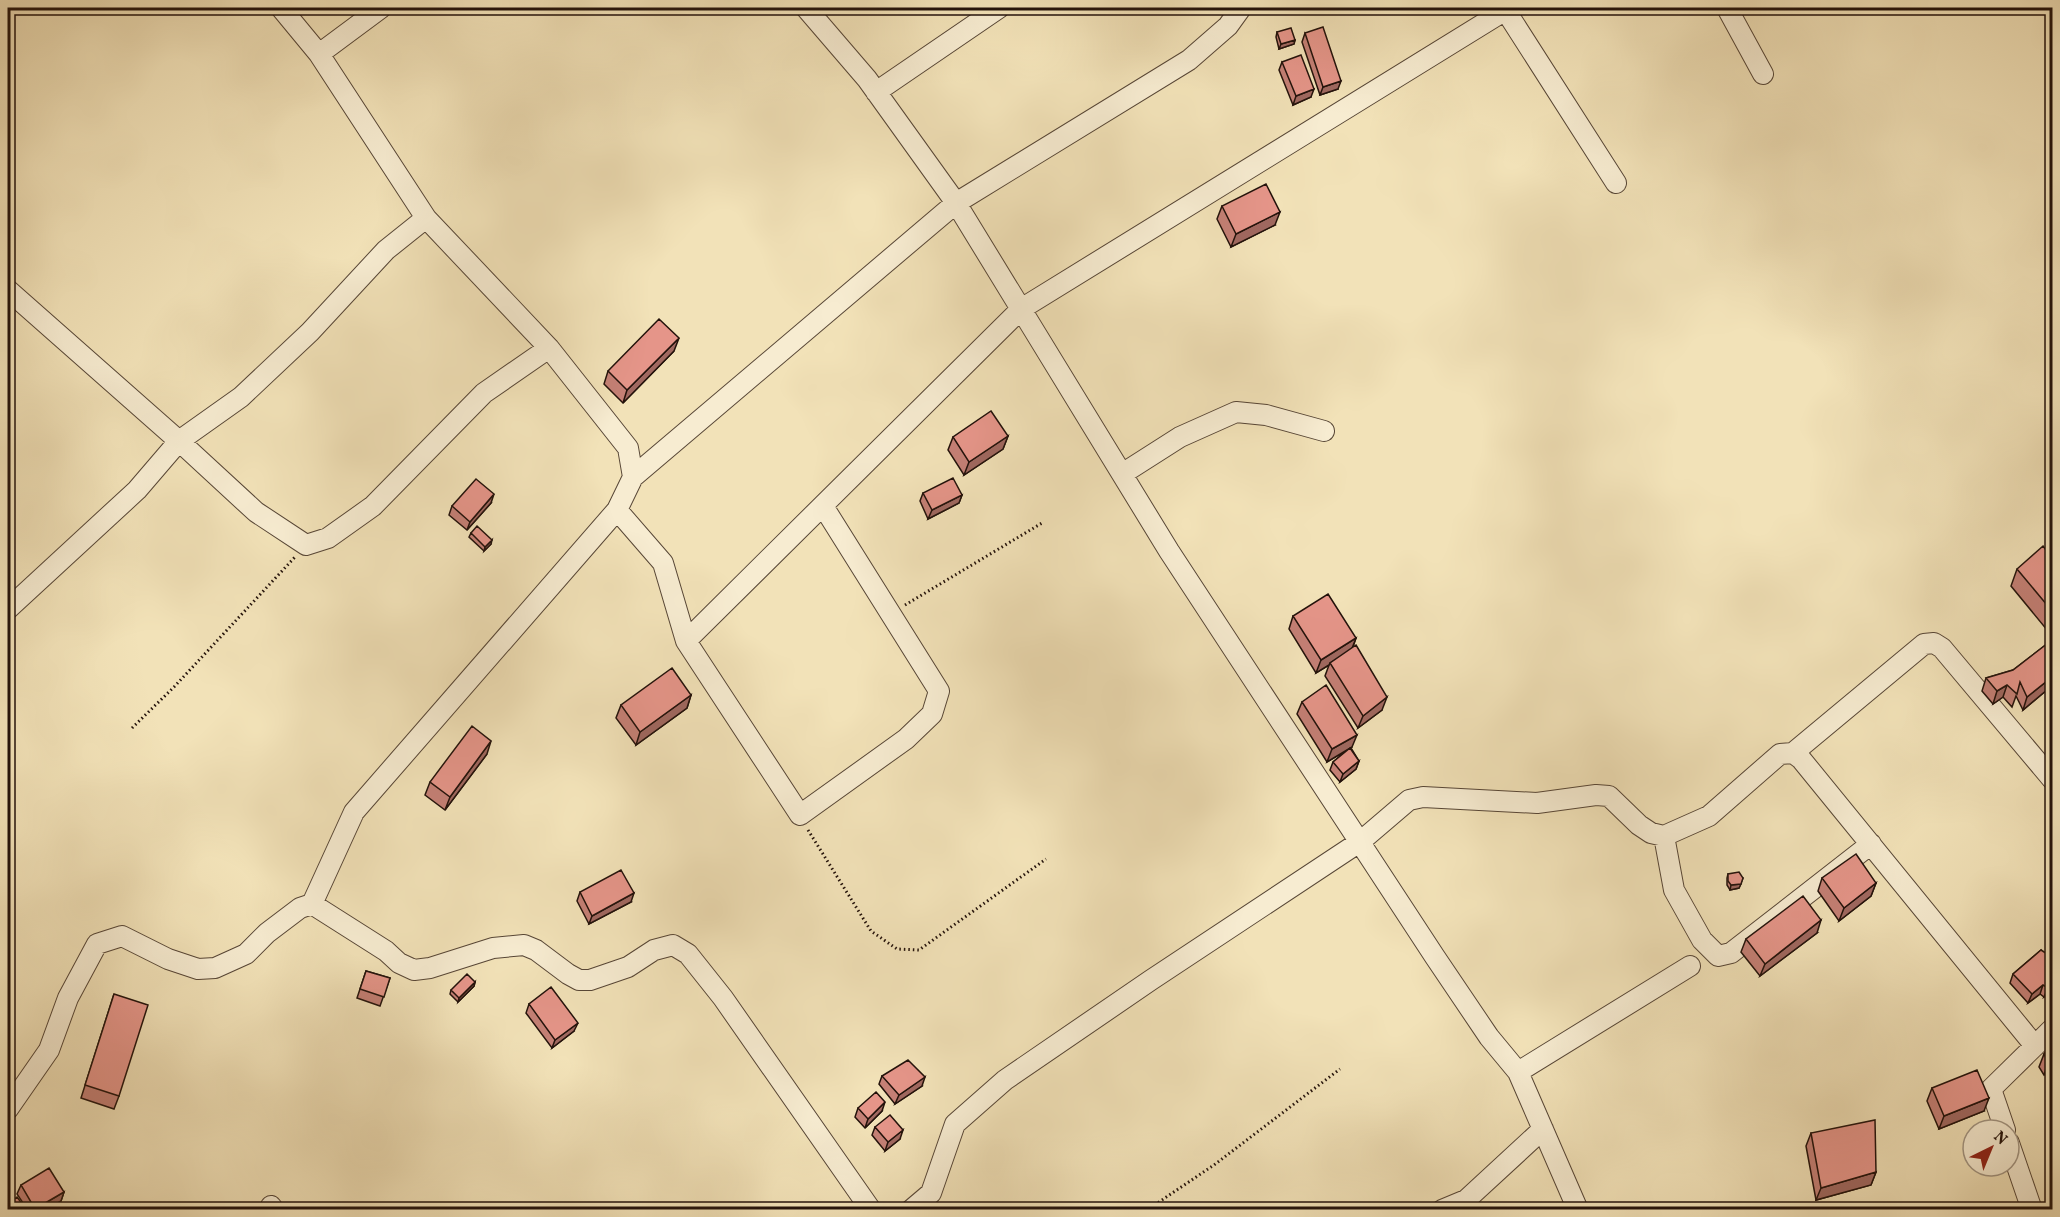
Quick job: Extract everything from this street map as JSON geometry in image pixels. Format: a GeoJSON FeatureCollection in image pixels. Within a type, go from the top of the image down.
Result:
{"type":"FeatureCollection","features":[{"type":"Feature","properties":{"kind":"street"},"geometry":{"type":"LineString","coordinates":[[281,8],[319,54],[426,218],[549,348],[628,448],[633,477]]}},
{"type":"Feature","properties":{"kind":"street"},"geometry":{"type":"LineString","coordinates":[[319,54],[381,8]]}},
{"type":"Feature","properties":{"kind":"street"},"geometry":{"type":"LineString","coordinates":[[806,8],[876,92],[956,203],[1175,560],[1489,1037],[1518,1072],[1578,1209]]}},
{"type":"Feature","properties":{"kind":"street"},"geometry":{"type":"LineString","coordinates":[[876,92],[999,8]]}},
{"type":"Feature","properties":{"kind":"street"},"geometry":{"type":"LineString","coordinates":[[8,1109],[49,1050],[68,998],[97,944],[122,936],[168,959],[198,969],[215,968],[246,954],[267,933],[300,908],[312,904],[354,812],[617,510],[633,477],[956,203],[1189,60],[1228,26],[1241,8]]}},
{"type":"Feature","properties":{"kind":"street"},"geometry":{"type":"LineString","coordinates":[[686,641],[1021,309],[1506,8],[1616,183]]}},
{"type":"Feature","properties":{"kind":"street"},"geometry":{"type":"LineString","coordinates":[[1727,8],[1763,75]]}},
{"type":"Feature","properties":{"kind":"street"},"geometry":{"type":"LineString","coordinates":[[8,609],[137,490],[179,441],[241,397],[310,332],[386,250],[426,218]]}},
{"type":"Feature","properties":{"kind":"street"},"geometry":{"type":"LineString","coordinates":[[8,290],[179,441],[256,513],[306,545],[328,538],[373,506],[484,393],[549,348]]}},
{"type":"Feature","properties":{"kind":"street"},"geometry":{"type":"LineString","coordinates":[[1122,474],[1180,437],[1236,412],[1266,414],[1324,431]]}},
{"type":"Feature","properties":{"kind":"street"},"geometry":{"type":"LineString","coordinates":[[617,510],[663,563],[686,641],[800,815],[906,739],[932,714],[939,691],[823,507]]}},
{"type":"Feature","properties":{"kind":"street"},"geometry":{"type":"LineString","coordinates":[[911,1209],[931,1193],[955,1124],[1005,1080],[1151,980],[1361,842],[1409,800],[1423,797],[1537,802],[1596,795],[1609,796],[1639,825],[1651,833],[1664,836],[1708,816],[1780,754],[1793,753],[1924,644],[1934,643],[1942,648],[2052,779]]}},
{"type":"Feature","properties":{"kind":"street"},"geometry":{"type":"LineString","coordinates":[[1793,753],[1801,759],[2035,1046]]}},
{"type":"Feature","properties":{"kind":"street"},"geometry":{"type":"LineString","coordinates":[[1664,836],[1674,890],[1702,940],[1718,956],[1731,953],[1871,844]]}},
{"type":"Feature","properties":{"kind":"street"},"geometry":{"type":"LineString","coordinates":[[312,904],[386,951],[399,963],[414,970],[430,968],[494,948],[524,945],[536,950],[579,980],[590,980],[628,967],[654,950],[673,945],[688,954],[723,998],[870,1209]]}},
{"type":"Feature","properties":{"kind":"street"},"geometry":{"type":"LineString","coordinates":[[1518,1072],[1690,966]]}},
{"type":"Feature","properties":{"kind":"street"},"geometry":{"type":"LineString","coordinates":[[2001,1118],[1991,1089],[2052,1029]]}},
{"type":"Feature","properties":{"kind":"street"},"geometry":{"type":"LineString","coordinates":[[1442,1209],[1466,1200],[1543,1129]]}},
{"type":"Feature","properties":{"kind":"street"},"geometry":{"type":"LineString","coordinates":[[2021,1177],[2032,1209]]}},
{"type":"Feature","properties":{"kind":"path"},"geometry":{"type":"LineString","coordinates":[[890,614],[1042,524]]}},
{"type":"Feature","properties":{"kind":"path"},"geometry":{"type":"LineString","coordinates":[[132,728],[174,687],[306,545]]}},
{"type":"Feature","properties":{"kind":"path"},"geometry":{"type":"LineString","coordinates":[[800,815],[872,931],[897,949],[919,950],[1046,859]]}},
{"type":"Feature","properties":{"kind":"path"},"geometry":{"type":"LineString","coordinates":[[1147,1209],[1214,1166],[1340,1069]]}},
{"type":"Feature","properties":{"kind":"building"},"geometry":{"type":"Polygon","coordinates":[[[1323,27],[1341,81],[1323,87],[1305,33],[1323,27]]]}},
{"type":"Feature","properties":{"kind":"building"},"geometry":{"type":"Polygon","coordinates":[[[1291,28],[1295,40],[1281,44],[1277,32],[1291,28]]]}},
{"type":"Feature","properties":{"kind":"building"},"geometry":{"type":"Polygon","coordinates":[[[1301,55],[1314,89],[1296,96],[1282,62],[1301,55]]]}},
{"type":"Feature","properties":{"kind":"building"},"geometry":{"type":"Polygon","coordinates":[[[1266,184],[1280,212],[1236,234],[1222,206],[1266,184]]]}},
{"type":"Feature","properties":{"kind":"building"},"geometry":{"type":"Polygon","coordinates":[[[659,319],[679,338],[627,390],[608,371],[659,319]]]}},
{"type":"Feature","properties":{"kind":"building"},"geometry":{"type":"Polygon","coordinates":[[[991,411],[1008,436],[969,462],[953,437],[991,411]]]}},
{"type":"Feature","properties":{"kind":"building"},"geometry":{"type":"Polygon","coordinates":[[[953,478],[962,495],[932,510],[923,493],[953,478]]]}},
{"type":"Feature","properties":{"kind":"building"},"geometry":{"type":"Polygon","coordinates":[[[476,479],[494,494],[470,522],[452,506],[476,479]]]}},
{"type":"Feature","properties":{"kind":"building"},"geometry":{"type":"Polygon","coordinates":[[[477,526],[492,540],[485,547],[471,533],[477,526]]]}},
{"type":"Feature","properties":{"kind":"building"},"geometry":{"type":"Polygon","coordinates":[[[2043,546],[2052,558],[2052,611],[2017,569],[2043,546]]]}},
{"type":"Feature","properties":{"kind":"building"},"geometry":{"type":"Polygon","coordinates":[[[1328,594],[1356,638],[1321,660],[1293,616],[1328,594]]]}},
{"type":"Feature","properties":{"kind":"building"},"geometry":{"type":"Polygon","coordinates":[[[2052,640],[2052,677],[2027,697],[2020,682],[2017,694],[2007,685],[1997,691],[1986,678],[2013,670],[2052,640]]]}},
{"type":"Feature","properties":{"kind":"building"},"geometry":{"type":"Polygon","coordinates":[[[1356,645],[1387,697],[1363,716],[1330,663],[1356,645]]]}},
{"type":"Feature","properties":{"kind":"building"},"geometry":{"type":"Polygon","coordinates":[[[672,668],[691,695],[640,732],[621,705],[672,668]]]}},
{"type":"Feature","properties":{"kind":"building"},"geometry":{"type":"Polygon","coordinates":[[[1326,685],[1357,735],[1332,749],[1302,702],[1326,685]]]}},
{"type":"Feature","properties":{"kind":"building"},"geometry":{"type":"Polygon","coordinates":[[[472,726],[491,741],[450,797],[430,782],[472,726]]]}},
{"type":"Feature","properties":{"kind":"building"},"geometry":{"type":"Polygon","coordinates":[[[1350,748],[1359,761],[1343,774],[1333,762],[1350,748]]]}},
{"type":"Feature","properties":{"kind":"building"},"geometry":{"type":"Polygon","coordinates":[[[1856,854],[1876,883],[1844,908],[1822,878],[1856,854]]]}},
{"type":"Feature","properties":{"kind":"building"},"geometry":{"type":"Polygon","coordinates":[[[621,870],[634,893],[592,916],[580,892],[621,870]]]}},
{"type":"Feature","properties":{"kind":"building"},"geometry":{"type":"Polygon","coordinates":[[[1739,872],[1743,878],[1741,884],[1731,885],[1728,881],[1728,874],[1739,872]]]}},
{"type":"Feature","properties":{"kind":"building"},"geometry":{"type":"Polygon","coordinates":[[[1803,896],[1821,920],[1765,964],[1746,939],[1803,896]]]}},
{"type":"Feature","properties":{"kind":"building"},"geometry":{"type":"Polygon","coordinates":[[[2041,950],[2052,957],[2052,984],[2048,988],[2043,985],[2032,994],[2013,974],[2041,950]]]}},
{"type":"Feature","properties":{"kind":"building"},"geometry":{"type":"Polygon","coordinates":[[[366,971],[390,978],[384,997],[360,989],[366,971]]]}},
{"type":"Feature","properties":{"kind":"building"},"geometry":{"type":"Polygon","coordinates":[[[467,974],[475,982],[459,998],[451,990],[467,974]]]}},
{"type":"Feature","properties":{"kind":"building"},"geometry":{"type":"Polygon","coordinates":[[[551,987],[578,1023],[555,1040],[529,1004],[551,987]]]}},
{"type":"Feature","properties":{"kind":"building"},"geometry":{"type":"Polygon","coordinates":[[[114,994],[148,1005],[119,1096],[85,1085],[114,994]]]}},
{"type":"Feature","properties":{"kind":"building"},"geometry":{"type":"Polygon","coordinates":[[[2052,1046],[2052,1058],[2048,1062],[2044,1054],[2052,1046]]]}},
{"type":"Feature","properties":{"kind":"building"},"geometry":{"type":"Polygon","coordinates":[[[908,1060],[925,1077],[899,1095],[882,1076],[908,1060]]]}},
{"type":"Feature","properties":{"kind":"building"},"geometry":{"type":"Polygon","coordinates":[[[1977,1070],[1989,1098],[1944,1116],[1932,1088],[1977,1070]]]}},
{"type":"Feature","properties":{"kind":"building"},"geometry":{"type":"Polygon","coordinates":[[[876,1092],[885,1102],[868,1119],[858,1108],[876,1092]]]}},
{"type":"Feature","properties":{"kind":"building"},"geometry":{"type":"Polygon","coordinates":[[[890,1115],[903,1130],[888,1142],[875,1127],[890,1115]]]}},
{"type":"Feature","properties":{"kind":"building"},"geometry":{"type":"Polygon","coordinates":[[[1875,1120],[1876,1172],[1821,1188],[1811,1133],[1875,1120]]]}},
{"type":"Feature","properties":{"kind":"building"},"geometry":{"type":"Polygon","coordinates":[[[49,1168],[64,1192],[35,1209],[21,1185],[49,1168]]]}},
{"type":"Feature","properties":{"kind":"building"},"geometry":{"type":"Polygon","coordinates":[[[17,1197],[26,1209],[8,1209],[8,1204],[17,1197]]]}}]}
